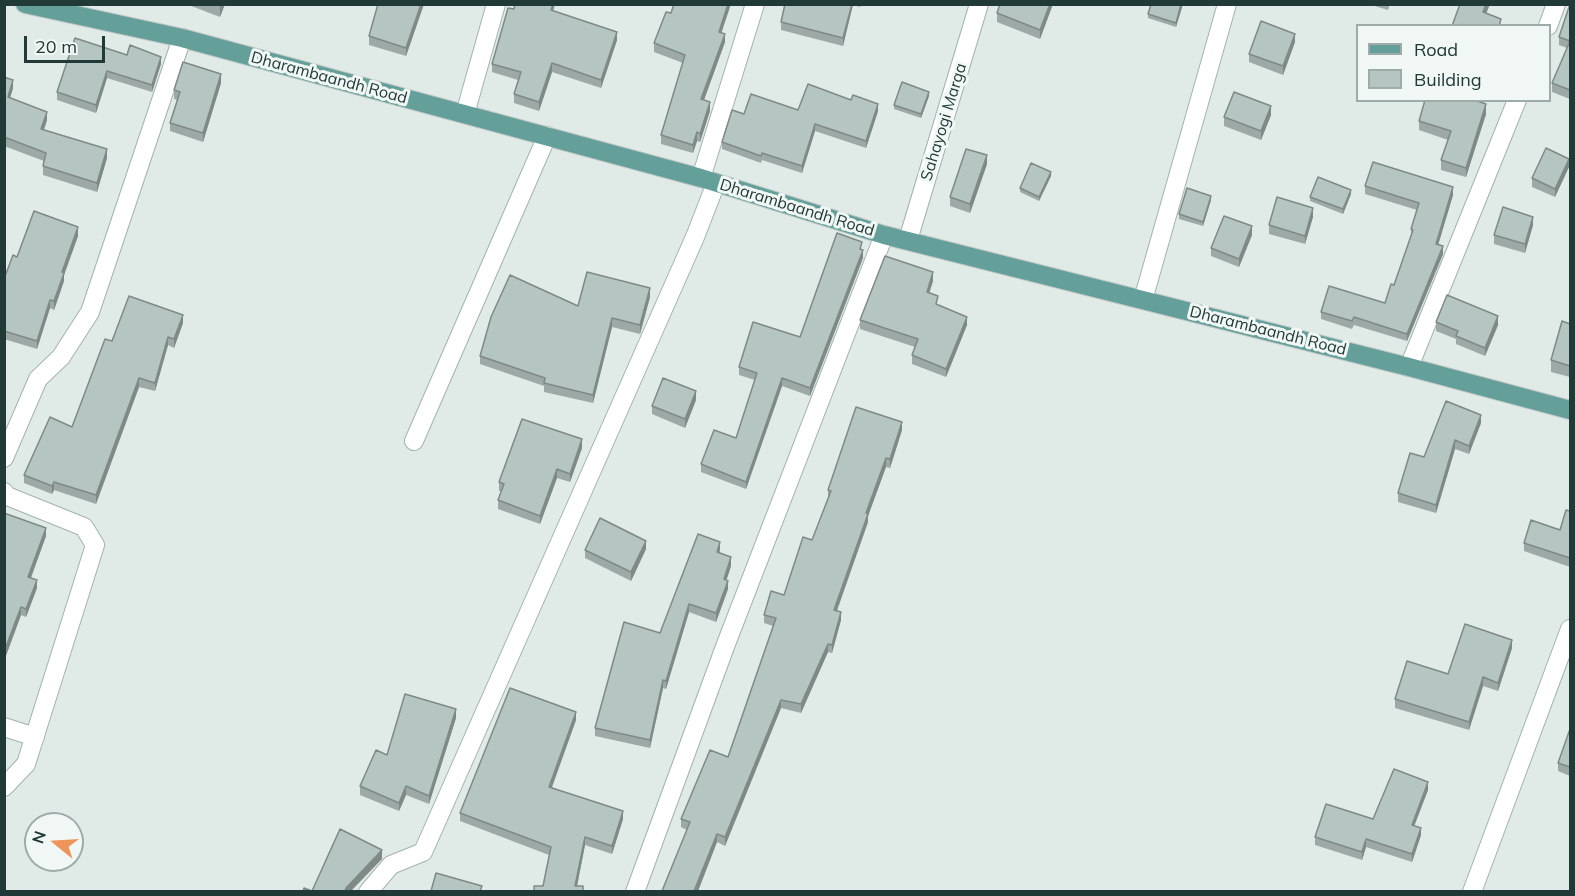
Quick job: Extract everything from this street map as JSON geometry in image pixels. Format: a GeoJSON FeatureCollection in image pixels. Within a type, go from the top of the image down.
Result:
{"type":"FeatureCollection","features":[{"type":"Feature","properties":{"kind":"main road","name":"Dharambaandh Road"},"geometry":{"type":"LineString","coordinates":[[25,4],[182,38],[709,181],[884,235],[1409,367],[1570,410]]}},
{"type":"Feature","properties":{"kind":"street"},"geometry":{"type":"LineString","coordinates":[[465,114],[496,4]]}},
{"type":"Feature","properties":{"kind":"street"},"geometry":{"type":"LineString","coordinates":[[368,891],[391,865],[423,852],[696,237],[755,4]]}},
{"type":"Feature","properties":{"kind":"street","name":"Sahayogi Marga"},"geometry":{"type":"LineString","coordinates":[[908,240],[979,4]]}},
{"type":"Feature","properties":{"kind":"street"},"geometry":{"type":"LineString","coordinates":[[1143,300],[1227,4]]}},
{"type":"Feature","properties":{"kind":"street"},"geometry":{"type":"LineString","coordinates":[[1549,24],[1556,4]]}},
{"type":"Feature","properties":{"kind":"street"},"geometry":{"type":"LineString","coordinates":[[4,458],[38,379],[61,357],[90,312],[182,38]]}},
{"type":"Feature","properties":{"kind":"street"},"geometry":{"type":"LineString","coordinates":[[1409,367],[1516,102]]}},
{"type":"Feature","properties":{"kind":"street"},"geometry":{"type":"LineString","coordinates":[[414,441],[547,136]]}},
{"type":"Feature","properties":{"kind":"street"},"geometry":{"type":"LineString","coordinates":[[635,891],[726,644],[884,235]]}},
{"type":"Feature","properties":{"kind":"street"},"geometry":{"type":"LineString","coordinates":[[4,492],[7,496],[84,527],[95,545],[26,764],[4,787]]}},
{"type":"Feature","properties":{"kind":"street"},"geometry":{"type":"LineString","coordinates":[[1472,891],[1570,629]]}},
{"type":"Feature","properties":{"kind":"street"},"geometry":{"type":"LineString","coordinates":[[4,727],[35,737]]}},
{"type":"Feature","properties":{"kind":"building"},"geometry":{"type":"Polygon","coordinates":[[[378,4],[421,4],[406,48],[369,36],[378,4]]]}},
{"type":"Feature","properties":{"kind":"building"},"geometry":{"type":"Polygon","coordinates":[[[515,4],[553,4],[551,10],[617,32],[601,80],[552,63],[539,102],[514,94],[521,72],[492,64],[508,8],[514,9],[515,4]]]}},
{"type":"Feature","properties":{"kind":"building"},"geometry":{"type":"Polygon","coordinates":[[[674,4],[728,4],[719,32],[725,34],[701,99],[710,102],[700,134],[697,132],[693,145],[661,135],[685,55],[654,43],[666,12],[671,13],[674,4]]]}},
{"type":"Feature","properties":{"kind":"building"},"geometry":{"type":"Polygon","coordinates":[[[785,4],[852,4],[843,38],[781,22],[785,4]]]}},
{"type":"Feature","properties":{"kind":"building"},"geometry":{"type":"Polygon","coordinates":[[[1000,4],[1050,4],[1040,30],[997,13],[1000,4]]]}},
{"type":"Feature","properties":{"kind":"building"},"geometry":{"type":"Polygon","coordinates":[[[1151,4],[1181,4],[1176,23],[1148,14],[1151,4]]]}},
{"type":"Feature","properties":{"kind":"building"},"geometry":{"type":"Polygon","coordinates":[[[1460,4],[1486,4],[1483,12],[1501,19],[1500,24],[1453,24],[1460,4]]]}},
{"type":"Feature","properties":{"kind":"building"},"geometry":{"type":"Polygon","coordinates":[[[1570,4],[1570,41],[1559,37],[1570,4]]]}},
{"type":"Feature","properties":{"kind":"building"},"geometry":{"type":"Polygon","coordinates":[[[1261,21],[1295,34],[1283,66],[1249,54],[1261,21]]]}},
{"type":"Feature","properties":{"kind":"building"},"geometry":{"type":"Polygon","coordinates":[[[75,38],[127,55],[130,45],[161,57],[152,85],[107,71],[96,105],[57,92],[75,38]]]}},
{"type":"Feature","properties":{"kind":"building"},"geometry":{"type":"Polygon","coordinates":[[[1570,41],[1570,90],[1552,83],[1570,41]]]}},
{"type":"Feature","properties":{"kind":"building"},"geometry":{"type":"Polygon","coordinates":[[[183,62],[221,74],[203,133],[170,123],[180,92],[174,90],[183,62]]]}},
{"type":"Feature","properties":{"kind":"building"},"geometry":{"type":"Polygon","coordinates":[[[4,77],[13,80],[8,97],[47,112],[41,129],[107,149],[97,183],[43,166],[46,153],[4,137],[4,77]]]}},
{"type":"Feature","properties":{"kind":"building"},"geometry":{"type":"Polygon","coordinates":[[[902,82],[929,92],[921,114],[894,105],[902,82]]]}},
{"type":"Feature","properties":{"kind":"building"},"geometry":{"type":"Polygon","coordinates":[[[808,84],[851,100],[853,95],[878,104],[866,141],[815,124],[802,166],[762,153],[761,156],[722,142],[732,110],[744,114],[751,94],[798,110],[808,84]]]}},
{"type":"Feature","properties":{"kind":"building"},"geometry":{"type":"Polygon","coordinates":[[[1234,92],[1271,106],[1261,131],[1224,117],[1234,92]]]}},
{"type":"Feature","properties":{"kind":"building"},"geometry":{"type":"Polygon","coordinates":[[[1424,102],[1480,102],[1486,104],[1466,168],[1441,160],[1451,131],[1419,121],[1424,102]]]}},
{"type":"Feature","properties":{"kind":"building"},"geometry":{"type":"Polygon","coordinates":[[[1546,148],[1569,159],[1555,189],[1532,178],[1546,148]]]}},
{"type":"Feature","properties":{"kind":"building"},"geometry":{"type":"Polygon","coordinates":[[[966,149],[987,155],[970,204],[950,197],[966,149]]]}},
{"type":"Feature","properties":{"kind":"building"},"geometry":{"type":"Polygon","coordinates":[[[1373,162],[1453,187],[1436,244],[1443,246],[1407,334],[1354,317],[1352,321],[1321,312],[1329,286],[1385,303],[1391,284],[1394,285],[1413,230],[1411,229],[1419,203],[1365,186],[1373,162]]]}},
{"type":"Feature","properties":{"kind":"building"},"geometry":{"type":"Polygon","coordinates":[[[1031,163],[1051,172],[1039,197],[1020,188],[1031,163]]]}},
{"type":"Feature","properties":{"kind":"building"},"geometry":{"type":"Polygon","coordinates":[[[1318,177],[1351,190],[1343,209],[1310,197],[1318,177]]]}},
{"type":"Feature","properties":{"kind":"building"},"geometry":{"type":"Polygon","coordinates":[[[1187,188],[1211,196],[1203,222],[1179,214],[1187,188]]]}},
{"type":"Feature","properties":{"kind":"building"},"geometry":{"type":"Polygon","coordinates":[[[1277,197],[1313,208],[1305,236],[1269,225],[1277,197]]]}},
{"type":"Feature","properties":{"kind":"building"},"geometry":{"type":"Polygon","coordinates":[[[1503,207],[1533,217],[1525,244],[1494,235],[1503,207]]]}},
{"type":"Feature","properties":{"kind":"building"},"geometry":{"type":"Polygon","coordinates":[[[34,211],[78,227],[54,301],[50,300],[37,341],[4,331],[4,279],[13,255],[17,257],[34,211]]]}},
{"type":"Feature","properties":{"kind":"building"},"geometry":{"type":"Polygon","coordinates":[[[1224,216],[1252,226],[1239,259],[1211,248],[1224,216]]]}},
{"type":"Feature","properties":{"kind":"building"},"geometry":{"type":"Polygon","coordinates":[[[837,233],[862,242],[860,249],[863,250],[810,388],[782,378],[746,482],[701,464],[714,430],[736,438],[757,373],[739,367],[753,322],[800,337],[837,233]]]}},
{"type":"Feature","properties":{"kind":"building"},"geometry":{"type":"Polygon","coordinates":[[[885,256],[933,272],[927,292],[938,296],[936,304],[967,317],[946,369],[912,355],[918,339],[860,320],[885,256]]]}},
{"type":"Feature","properties":{"kind":"building"},"geometry":{"type":"Polygon","coordinates":[[[587,272],[650,288],[640,325],[612,318],[593,395],[544,383],[545,378],[480,356],[491,317],[510,275],[578,306],[587,272]]]}},
{"type":"Feature","properties":{"kind":"building"},"geometry":{"type":"Polygon","coordinates":[[[1447,295],[1498,316],[1485,348],[1456,336],[1458,331],[1436,322],[1447,295]]]}},
{"type":"Feature","properties":{"kind":"building"},"geometry":{"type":"Polygon","coordinates":[[[129,296],[183,315],[174,339],[168,337],[155,383],[139,378],[96,495],[54,482],[52,486],[24,475],[50,417],[72,427],[105,339],[112,341],[129,296]]]}},
{"type":"Feature","properties":{"kind":"building"},"geometry":{"type":"Polygon","coordinates":[[[1562,321],[1570,324],[1570,366],[1551,360],[1562,321]]]}},
{"type":"Feature","properties":{"kind":"building"},"geometry":{"type":"Polygon","coordinates":[[[663,378],[696,391],[685,419],[652,406],[663,378]]]}},
{"type":"Feature","properties":{"kind":"building"},"geometry":{"type":"Polygon","coordinates":[[[1446,401],[1481,415],[1469,446],[1455,440],[1436,505],[1398,493],[1410,453],[1424,457],[1446,401]]]}},
{"type":"Feature","properties":{"kind":"building"},"geometry":{"type":"Polygon","coordinates":[[[856,407],[902,422],[890,459],[886,458],[866,513],[868,514],[834,610],[841,612],[832,645],[828,644],[801,704],[781,700],[725,837],[717,834],[694,891],[662,891],[690,822],[681,819],[710,750],[728,757],[776,618],[764,615],[771,591],[784,595],[803,537],[812,540],[831,491],[828,490],[856,407]]]}},
{"type":"Feature","properties":{"kind":"building"},"geometry":{"type":"Polygon","coordinates":[[[522,419],[582,439],[570,474],[557,469],[540,516],[498,500],[504,484],[499,482],[522,419]]]}},
{"type":"Feature","properties":{"kind":"building"},"geometry":{"type":"Polygon","coordinates":[[[1566,510],[1570,511],[1570,558],[1524,543],[1531,520],[1560,530],[1566,510]]]}},
{"type":"Feature","properties":{"kind":"building"},"geometry":{"type":"Polygon","coordinates":[[[4,513],[46,528],[28,577],[37,580],[26,609],[21,607],[4,652],[4,513]]]}},
{"type":"Feature","properties":{"kind":"building"},"geometry":{"type":"Polygon","coordinates":[[[600,518],[646,541],[631,572],[585,550],[600,518]]]}},
{"type":"Feature","properties":{"kind":"building"},"geometry":{"type":"Polygon","coordinates":[[[698,534],[720,542],[717,552],[731,557],[724,579],[728,581],[716,613],[689,604],[666,681],[663,680],[650,740],[595,728],[624,622],[660,633],[698,534]]]}},
{"type":"Feature","properties":{"kind":"building"},"geometry":{"type":"Polygon","coordinates":[[[1465,624],[1512,640],[1498,683],[1483,677],[1469,722],[1395,699],[1407,661],[1448,674],[1465,624]]]}},
{"type":"Feature","properties":{"kind":"building"},"geometry":{"type":"Polygon","coordinates":[[[510,688],[576,712],[549,787],[623,811],[612,846],[585,837],[575,886],[583,886],[583,891],[534,891],[534,886],[543,886],[551,847],[460,813],[510,688]]]}},
{"type":"Feature","properties":{"kind":"building"},"geometry":{"type":"Polygon","coordinates":[[[405,694],[456,709],[429,796],[406,786],[399,803],[360,786],[376,750],[387,755],[405,694]]]}},
{"type":"Feature","properties":{"kind":"building"},"geometry":{"type":"Polygon","coordinates":[[[1570,729],[1570,767],[1558,763],[1570,729]]]}},
{"type":"Feature","properties":{"kind":"building"},"geometry":{"type":"Polygon","coordinates":[[[1394,769],[1428,782],[1412,825],[1421,828],[1412,854],[1366,839],[1362,852],[1315,837],[1326,804],[1373,819],[1394,769]]]}},
{"type":"Feature","properties":{"kind":"building"},"geometry":{"type":"Polygon","coordinates":[[[340,829],[382,850],[345,891],[312,891],[340,829]]]}},
{"type":"Feature","properties":{"kind":"building"},"geometry":{"type":"Polygon","coordinates":[[[436,873],[482,886],[480,891],[431,891],[436,873]]]}}]}
